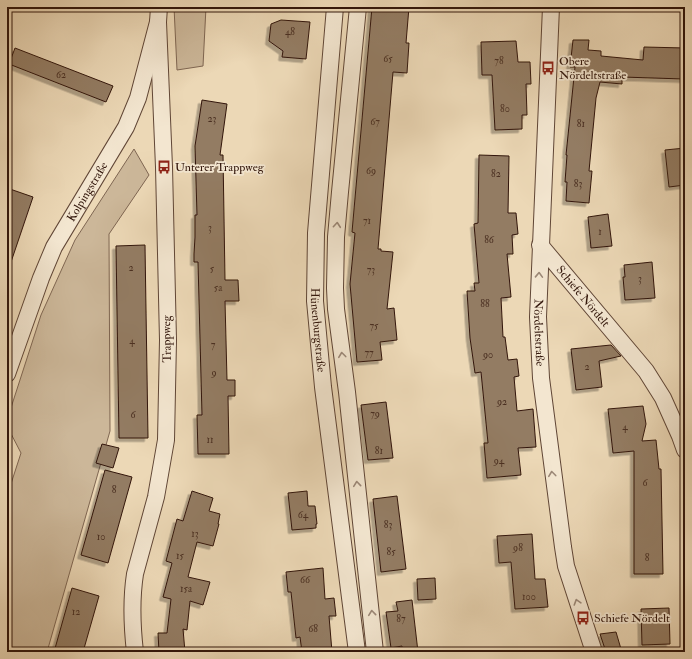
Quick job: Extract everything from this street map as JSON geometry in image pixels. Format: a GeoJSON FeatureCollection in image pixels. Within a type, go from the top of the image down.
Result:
{"type":"FeatureCollection","features":[{"type":"Feature","properties":{"kind":"street","name":"Hünenburgstraße"},"geometry":{"type":"LineString","coordinates":[[335,7],[316,233],[314,301],[324,394],[357,652]]}},
{"type":"Feature","properties":{"kind":"street","name":"Hünenburgstraße"},"geometry":{"type":"LineString","coordinates":[[358,7],[336,237],[335,288],[375,652]]}},
{"type":"Feature","properties":{"kind":"street","name":"Nördeltstraße"},"geometry":{"type":"LineString","coordinates":[[551,7],[540,245],[538,344],[554,491],[566,566],[594,652]]}},
{"type":"Feature","properties":{"kind":"street","name":"Kolpingstraße"},"geometry":{"type":"LineString","coordinates":[[7,374],[41,278],[54,247],[126,127],[138,98],[158,14]]}},
{"type":"Feature","properties":{"kind":"street","name":"Trappweg"},"geometry":{"type":"LineString","coordinates":[[135,652],[132,615],[133,588],[164,457],[167,424],[168,340],[158,14]]}},
{"type":"Feature","properties":{"kind":"street","name":"Schiefe Nördelt"},"geometry":{"type":"LineString","coordinates":[[540,245],[646,371],[663,398],[685,450]]}},
{"type":"Feature","properties":{"kind":"shaded area"},"geometry":{"type":"Polygon","coordinates":[[[174,7],[206,7],[203,66],[177,70],[174,7]]]}},
{"type":"Feature","properties":{"kind":"shaded area"},"geometry":{"type":"Polygon","coordinates":[[[134,149],[149,175],[109,234],[110,431],[47,652],[7,652],[7,496],[21,453],[7,426],[7,420],[41,315],[75,240],[134,149]]]}},
{"type":"Feature","properties":{"kind":"building"},"geometry":{"type":"Polygon","coordinates":[[[372,7],[409,7],[406,43],[409,43],[407,73],[393,72],[378,249],[381,249],[381,251],[393,252],[387,309],[394,308],[397,340],[380,342],[382,360],[357,362],[350,284],[355,233],[352,232],[372,7]]]}},
{"type":"Feature","properties":{"kind":"building"},"geometry":{"type":"Polygon","coordinates":[[[281,20],[310,22],[306,59],[282,57],[283,51],[269,41],[271,24],[281,20]]]}},
{"type":"Feature","properties":{"kind":"building"},"geometry":{"type":"Polygon","coordinates":[[[573,40],[589,40],[588,50],[601,51],[601,56],[643,60],[644,47],[685,48],[684,79],[622,77],[622,84],[600,82],[596,98],[589,171],[592,171],[589,203],[566,201],[566,155],[575,67],[570,67],[573,40]]]}},
{"type":"Feature","properties":{"kind":"building"},"geometry":{"type":"Polygon","coordinates":[[[516,41],[518,62],[530,62],[531,84],[526,84],[527,115],[522,115],[522,129],[495,130],[492,75],[482,75],[481,42],[516,41]]]}},
{"type":"Feature","properties":{"kind":"building"},"geometry":{"type":"Polygon","coordinates":[[[15,48],[113,86],[106,102],[9,64],[15,48]]]}},
{"type":"Feature","properties":{"kind":"building"},"geometry":{"type":"Polygon","coordinates":[[[202,100],[227,104],[220,155],[223,155],[225,280],[238,280],[239,301],[225,301],[227,380],[235,380],[235,396],[228,396],[229,454],[198,454],[197,415],[202,415],[198,262],[194,262],[195,215],[197,215],[195,146],[202,100]]]}},
{"type":"Feature","properties":{"kind":"building"},"geometry":{"type":"Polygon","coordinates":[[[685,148],[685,185],[669,187],[665,150],[685,148]]]}},
{"type":"Feature","properties":{"kind":"building"},"geometry":{"type":"Polygon","coordinates":[[[479,155],[509,156],[508,213],[516,213],[518,234],[512,235],[513,254],[507,254],[511,297],[501,298],[503,337],[505,337],[508,360],[517,359],[519,376],[514,377],[517,411],[533,409],[536,447],[518,448],[521,475],[487,478],[484,443],[488,443],[481,372],[475,373],[470,338],[467,291],[475,291],[474,283],[479,283],[474,224],[478,223],[479,155]]]}},
{"type":"Feature","properties":{"kind":"building"},"geometry":{"type":"Polygon","coordinates":[[[7,188],[33,197],[10,265],[7,265],[7,188]]]}},
{"type":"Feature","properties":{"kind":"building"},"geometry":{"type":"Polygon","coordinates":[[[608,214],[612,246],[591,248],[588,217],[608,214]]]}},
{"type":"Feature","properties":{"kind":"building"},"geometry":{"type":"Polygon","coordinates":[[[145,245],[148,438],[119,438],[116,246],[145,245]]]}},
{"type":"Feature","properties":{"kind":"building"},"geometry":{"type":"Polygon","coordinates":[[[652,262],[655,298],[625,300],[623,277],[625,277],[624,265],[652,262]]]}},
{"type":"Feature","properties":{"kind":"building"},"geometry":{"type":"Polygon","coordinates":[[[611,345],[621,356],[599,361],[602,387],[576,390],[571,349],[611,345]]]}},
{"type":"Feature","properties":{"kind":"building"},"geometry":{"type":"Polygon","coordinates":[[[386,402],[393,458],[368,460],[361,405],[386,402]]]}},
{"type":"Feature","properties":{"kind":"building"},"geometry":{"type":"Polygon","coordinates":[[[643,406],[646,424],[642,441],[656,440],[659,469],[661,469],[663,574],[634,574],[634,451],[613,453],[608,409],[643,406]]]}},
{"type":"Feature","properties":{"kind":"building"},"geometry":{"type":"Polygon","coordinates":[[[102,444],[119,448],[113,468],[96,463],[102,444]]]}},
{"type":"Feature","properties":{"kind":"building"},"geometry":{"type":"Polygon","coordinates":[[[105,470],[132,477],[108,563],[81,555],[105,470]]]}},
{"type":"Feature","properties":{"kind":"building"},"geometry":{"type":"Polygon","coordinates":[[[192,491],[213,498],[209,511],[220,514],[213,546],[197,542],[188,577],[210,582],[203,605],[190,601],[187,630],[183,629],[185,652],[159,652],[158,633],[167,633],[171,599],[163,597],[172,563],[166,561],[177,519],[183,521],[192,491]]]}},
{"type":"Feature","properties":{"kind":"building"},"geometry":{"type":"Polygon","coordinates":[[[307,491],[308,506],[315,506],[316,528],[292,530],[288,493],[307,491]]]}},
{"type":"Feature","properties":{"kind":"building"},"geometry":{"type":"Polygon","coordinates":[[[397,496],[406,569],[381,572],[373,499],[397,496]]]}},
{"type":"Feature","properties":{"kind":"building"},"geometry":{"type":"Polygon","coordinates":[[[532,534],[535,579],[545,579],[548,607],[515,609],[511,562],[499,563],[497,536],[532,534]]]}},
{"type":"Feature","properties":{"kind":"building"},"geometry":{"type":"Polygon","coordinates":[[[323,568],[325,599],[334,598],[336,616],[329,616],[332,652],[302,652],[300,637],[296,638],[291,592],[288,592],[286,572],[323,568]]]}},
{"type":"Feature","properties":{"kind":"building"},"geometry":{"type":"Polygon","coordinates":[[[435,578],[436,599],[418,600],[417,579],[435,578]]]}},
{"type":"Feature","properties":{"kind":"building"},"geometry":{"type":"Polygon","coordinates":[[[72,588],[99,596],[83,652],[54,652],[72,588]]]}},
{"type":"Feature","properties":{"kind":"building"},"geometry":{"type":"Polygon","coordinates":[[[412,600],[418,652],[402,652],[402,646],[391,648],[386,612],[398,611],[396,602],[412,600]]]}},
{"type":"Feature","properties":{"kind":"building"},"geometry":{"type":"Polygon","coordinates":[[[669,608],[670,644],[642,645],[641,609],[669,608]]]}},
{"type":"Feature","properties":{"kind":"building"},"geometry":{"type":"Polygon","coordinates":[[[616,632],[621,649],[606,652],[600,634],[616,632]]]}},
{"type":"Feature","properties":{"kind":"place","name":"Obere Nördeltstraße"},"geometry":{"type":"Point","coordinates":[548,68]}},
{"type":"Feature","properties":{"kind":"place","name":"Unterer Trappweg"},"geometry":{"type":"Point","coordinates":[164,167]}},
{"type":"Feature","properties":{"kind":"place","name":"Schiefe Nördelt"},"geometry":{"type":"Point","coordinates":[583,618]}}]}
